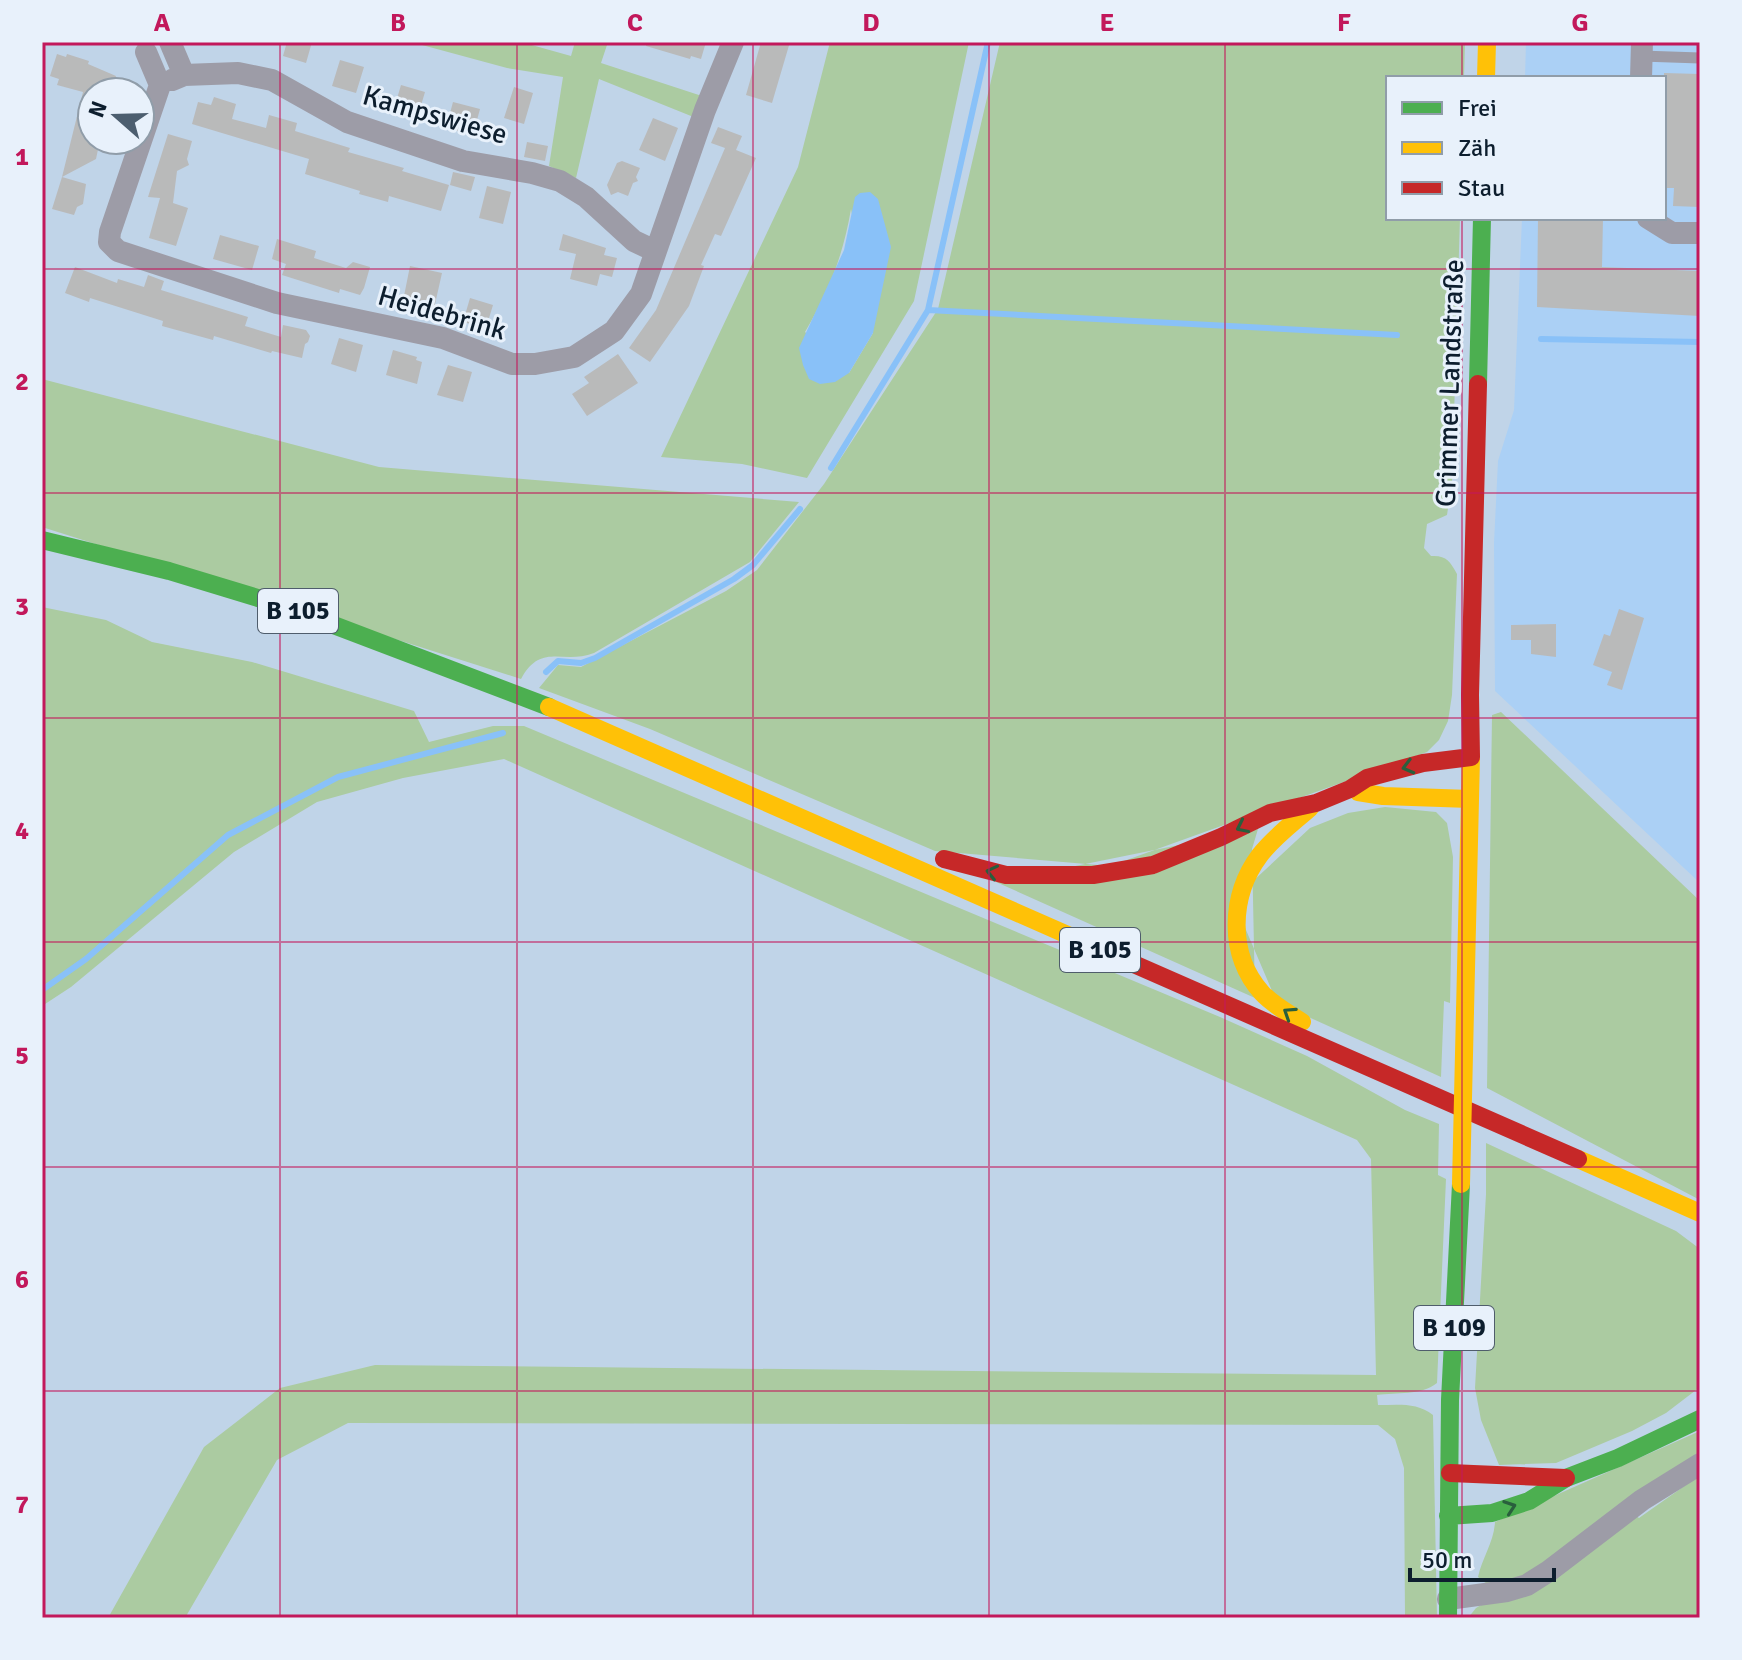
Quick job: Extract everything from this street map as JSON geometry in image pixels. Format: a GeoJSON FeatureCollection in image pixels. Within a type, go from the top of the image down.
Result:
{"type":"FeatureCollection","features":[{"type":"Feature","properties":{"kind":"main road"},"geometry":{"type":"LineString","coordinates":[[1486,76],[1487,42]]}},
{"type":"Feature","properties":{"kind":"main road","name":"Grimmer Landstraße"},"geometry":{"type":"LineString","coordinates":[[1471,757],[1482,220]]}},
{"type":"Feature","properties":{"kind":"main road","name":"B 105"},"geometry":{"type":"LineString","coordinates":[[42,540],[169,571],[281,605],[512,691],[797,814],[1403,1084]]}},
{"type":"Feature","properties":{"kind":"main road"},"geometry":{"type":"LineString","coordinates":[[797,814],[836,815],[956,864],[1006,875],[1093,875],[1153,865],[1270,813],[1316,803],[1367,778],[1423,763],[1471,757]]}},
{"type":"Feature","properties":{"kind":"main road","name":"B 109"},"geometry":{"type":"LineString","coordinates":[[1448,1609],[1450,1400],[1461,1184],[1471,757]]}},
{"type":"Feature","properties":{"kind":"main road"},"geometry":{"type":"LineString","coordinates":[[1350,789],[1371,796],[1427,795],[1470,799]]}},
{"type":"Feature","properties":{"kind":"main road"},"geometry":{"type":"LineString","coordinates":[[1316,803],[1262,853],[1241,889],[1236,931],[1247,972],[1261,992],[1280,1008],[1403,1084],[1700,1213]]}},
{"type":"Feature","properties":{"kind":"main road"},"geometry":{"type":"LineString","coordinates":[[1557,1150],[1679,1224]]}},
{"type":"Feature","properties":{"kind":"main road"},"geometry":{"type":"LineString","coordinates":[[1659,1437],[1700,1400]]}},
{"type":"Feature","properties":{"kind":"main road"},"geometry":{"type":"LineString","coordinates":[[1448,1516],[1492,1513],[1529,1501],[1566,1478],[1618,1458],[1700,1419]]}},
{"type":"Feature","properties":{"kind":"main road"},"geometry":{"type":"LineString","coordinates":[[1450,1473],[1566,1478]]}},
{"type":"Feature","properties":{"kind":"street"},"geometry":{"type":"LineString","coordinates":[[169,42],[184,75],[160,85],[137,47],[169,42]]}},
{"type":"Feature","properties":{"kind":"street","name":"Heidebrink"},"geometry":{"type":"LineString","coordinates":[[160,85],[110,232],[109,242],[118,251],[277,303],[443,338],[512,364],[535,364],[574,357],[614,331],[641,294],[705,110],[733,42]]}},
{"type":"Feature","properties":{"kind":"street","name":"Kampswiese"},"geometry":{"type":"LineString","coordinates":[[184,75],[238,73],[272,80],[347,122],[463,161],[560,181],[586,197],[634,241],[655,251]]}},
{"type":"Feature","properties":{"kind":"street"},"geometry":{"type":"LineString","coordinates":[[1651,220],[1672,233],[1700,233]]}},
{"type":"Feature","properties":{"kind":"street"},"geometry":{"type":"LineString","coordinates":[[1448,1609],[1527,1585],[1642,1500],[1700,1464]]}},
{"type":"Feature","properties":{"kind":"lane"},"geometry":{"type":"LineString","coordinates":[[1641,59],[1700,58]]}},
{"type":"Feature","properties":{"kind":"shaded area"},"geometry":{"type":"Polygon","coordinates":[[[1526,42],[1700,42],[1700,883],[1495,691],[1494,543],[1498,461],[1514,410],[1522,220],[1666,220],[1666,76],[1525,76],[1526,42]]]}},
{"type":"Feature","properties":{"kind":"shaded area"},"geometry":{"type":"Polygon","coordinates":[[[870,192],[878,199],[891,247],[873,333],[849,373],[835,382],[820,384],[809,379],[799,348],[844,250],[855,197],[870,192]]]}},
{"type":"Feature","properties":{"kind":"green space"},"geometry":{"type":"Polygon","coordinates":[[[411,42],[521,42],[571,56],[575,42],[608,42],[601,63],[705,97],[696,118],[599,79],[576,178],[549,166],[563,77],[507,68],[411,42]]]}},
{"type":"Feature","properties":{"kind":"green space"},"geometry":{"type":"Polygon","coordinates":[[[830,42],[969,42],[914,301],[807,478],[742,464],[661,457],[798,167],[830,42]],[[851,209],[834,273],[805,332],[849,373],[873,333],[851,209]]]}},
{"type":"Feature","properties":{"kind":"green space"},"geometry":{"type":"Polygon","coordinates":[[[1000,42],[1465,42],[1464,76],[1386,76],[1386,220],[1460,220],[1452,482],[1447,515],[1427,524],[1424,548],[1431,556],[1447,560],[1457,574],[1452,695],[1448,721],[1439,740],[1427,752],[1110,866],[935,851],[650,729],[539,688],[558,665],[581,667],[726,591],[757,570],[824,484],[938,309],[1000,42]]]}},
{"type":"Feature","properties":{"kind":"green space"},"geometry":{"type":"Polygon","coordinates":[[[42,379],[379,467],[799,502],[750,562],[594,653],[536,661],[521,679],[42,527],[42,379]]]}},
{"type":"Feature","properties":{"kind":"green space"},"geometry":{"type":"Polygon","coordinates":[[[42,607],[106,620],[152,642],[252,662],[414,711],[429,742],[493,726],[524,726],[1220,1017],[1307,1056],[1405,1110],[1439,1124],[1438,1175],[1446,1179],[1437,1383],[1416,1392],[1377,1395],[1378,1405],[1414,1406],[1433,1415],[1437,1618],[1405,1618],[1404,1468],[1395,1439],[1378,1425],[348,1423],[277,1460],[185,1618],[108,1618],[204,1447],[280,1388],[375,1365],[1376,1375],[1371,1159],[1357,1140],[504,759],[403,778],[317,802],[234,852],[71,987],[42,1006],[42,607]]]}},
{"type":"Feature","properties":{"kind":"green space"},"geometry":{"type":"Polygon","coordinates":[[[1501,712],[1700,901],[1700,1200],[1487,1088],[1492,715],[1501,712]]]}},
{"type":"Feature","properties":{"kind":"green space"},"geometry":{"type":"Polygon","coordinates":[[[1385,807],[1436,812],[1447,823],[1453,857],[1450,1003],[1444,1001],[1441,1077],[1293,1010],[1273,993],[1243,923],[1252,882],[1310,828],[1348,813],[1385,807]]]}},
{"type":"Feature","properties":{"kind":"green space"},"geometry":{"type":"Polygon","coordinates":[[[1258,829],[1252,849],[1255,998],[996,882],[1258,829]]]}},
{"type":"Feature","properties":{"kind":"green space"},"geometry":{"type":"Polygon","coordinates":[[[1486,1143],[1676,1231],[1700,1249],[1700,1387],[1666,1413],[1632,1431],[1556,1463],[1499,1465],[1481,1420],[1475,1388],[1486,1143]]]}},
{"type":"Feature","properties":{"kind":"green space"},"geometry":{"type":"Polygon","coordinates":[[[1700,1431],[1700,1458],[1525,1582],[1487,1584],[1478,1577],[1495,1522],[1700,1431]]]}},
{"type":"Feature","properties":{"kind":"green space"},"geometry":{"type":"Polygon","coordinates":[[[1700,1475],[1700,1618],[1468,1618],[1476,1608],[1632,1513],[1639,1518],[1700,1475]]]}},
{"type":"Feature","properties":{"kind":"building"},"geometry":{"type":"Polygon","coordinates":[[[287,42],[312,42],[306,63],[283,56],[287,42]]]}},
{"type":"Feature","properties":{"kind":"building"},"geometry":{"type":"Polygon","coordinates":[[[647,42],[706,42],[701,59],[691,56],[690,59],[646,46],[647,42]]]}},
{"type":"Feature","properties":{"kind":"building"},"geometry":{"type":"Polygon","coordinates":[[[761,42],[790,42],[772,103],[746,95],[761,42]]]}},
{"type":"Feature","properties":{"kind":"building"},"geometry":{"type":"Polygon","coordinates":[[[57,54],[66,57],[67,54],[89,61],[88,64],[116,76],[76,76],[76,90],[57,85],[59,79],[50,76],[57,54]]]}},
{"type":"Feature","properties":{"kind":"building"},"geometry":{"type":"Polygon","coordinates":[[[340,60],[364,67],[356,93],[332,86],[340,60]]]}},
{"type":"Feature","properties":{"kind":"building"},"geometry":{"type":"Polygon","coordinates":[[[1664,73],[1700,74],[1700,207],[1673,206],[1674,188],[1666,188],[1664,73]]]}},
{"type":"Feature","properties":{"kind":"building"},"geometry":{"type":"Polygon","coordinates":[[[401,85],[425,92],[417,119],[393,112],[401,85]]]}},
{"type":"Feature","properties":{"kind":"building"},"geometry":{"type":"Polygon","coordinates":[[[514,87],[533,93],[524,124],[504,118],[514,87]]]}},
{"type":"Feature","properties":{"kind":"building"},"geometry":{"type":"Polygon","coordinates":[[[214,97],[236,104],[232,119],[266,128],[269,115],[297,123],[295,131],[449,185],[441,211],[389,196],[388,202],[359,194],[360,191],[305,174],[309,159],[192,124],[198,102],[211,105],[214,97]]]}},
{"type":"Feature","properties":{"kind":"building"},"geometry":{"type":"Polygon","coordinates":[[[453,102],[480,109],[474,131],[468,134],[446,128],[453,102]]]}},
{"type":"Feature","properties":{"kind":"building"},"geometry":{"type":"Polygon","coordinates":[[[653,118],[678,128],[665,161],[639,150],[653,118]]]}},
{"type":"Feature","properties":{"kind":"building"},"geometry":{"type":"Polygon","coordinates":[[[76,120],[76,156],[97,156],[96,159],[62,177],[76,120]]]}},
{"type":"Feature","properties":{"kind":"building"},"geometry":{"type":"Polygon","coordinates":[[[718,127],[742,136],[736,150],[756,158],[721,236],[715,234],[701,265],[704,266],[689,306],[650,362],[629,348],[656,310],[725,148],[711,143],[718,127]]]}},
{"type":"Feature","properties":{"kind":"building"},"geometry":{"type":"Polygon","coordinates":[[[168,134],[192,141],[187,159],[189,165],[177,171],[173,203],[188,208],[176,246],[149,238],[160,198],[148,197],[168,134]]]}},
{"type":"Feature","properties":{"kind":"building"},"geometry":{"type":"Polygon","coordinates":[[[527,142],[548,146],[545,161],[524,157],[527,142]]]}},
{"type":"Feature","properties":{"kind":"building"},"geometry":{"type":"Polygon","coordinates":[[[622,161],[640,168],[636,177],[638,181],[633,183],[628,196],[618,192],[611,195],[607,185],[617,163],[622,161]]]}},
{"type":"Feature","properties":{"kind":"building"},"geometry":{"type":"Polygon","coordinates":[[[453,172],[475,177],[471,191],[450,185],[453,172]]]}},
{"type":"Feature","properties":{"kind":"building"},"geometry":{"type":"Polygon","coordinates":[[[62,177],[86,184],[83,204],[77,207],[74,215],[52,209],[62,177]]]}},
{"type":"Feature","properties":{"kind":"building"},"geometry":{"type":"Polygon","coordinates":[[[487,186],[511,192],[503,224],[479,218],[487,186]]]}},
{"type":"Feature","properties":{"kind":"building"},"geometry":{"type":"Polygon","coordinates":[[[1538,220],[1603,220],[1602,267],[1700,271],[1700,316],[1537,307],[1538,220]]]}},
{"type":"Feature","properties":{"kind":"building"},"geometry":{"type":"Polygon","coordinates":[[[563,234],[606,248],[604,255],[617,258],[612,277],[600,274],[597,286],[570,279],[576,254],[559,250],[563,234]]]}},
{"type":"Feature","properties":{"kind":"building"},"geometry":{"type":"Polygon","coordinates":[[[220,235],[259,246],[252,270],[213,259],[220,235]]]}},
{"type":"Feature","properties":{"kind":"building"},"geometry":{"type":"Polygon","coordinates":[[[277,239],[316,251],[314,258],[346,268],[353,262],[370,267],[360,295],[340,289],[339,293],[282,275],[286,264],[272,259],[277,239]]]}},
{"type":"Feature","properties":{"kind":"building"},"geometry":{"type":"Polygon","coordinates":[[[410,266],[442,273],[433,313],[402,306],[410,266]]]}},
{"type":"Feature","properties":{"kind":"building"},"geometry":{"type":"Polygon","coordinates":[[[75,267],[117,283],[118,279],[144,287],[148,275],[164,281],[161,290],[248,317],[245,326],[281,337],[283,325],[306,330],[310,336],[302,358],[162,326],[163,321],[65,293],[75,267]]]}},
{"type":"Feature","properties":{"kind":"building"},"geometry":{"type":"Polygon","coordinates":[[[470,298],[493,305],[486,328],[463,322],[470,298]]]}},
{"type":"Feature","properties":{"kind":"building"},"geometry":{"type":"Polygon","coordinates":[[[339,338],[363,345],[356,372],[331,364],[339,338]]]}},
{"type":"Feature","properties":{"kind":"building"},"geometry":{"type":"Polygon","coordinates":[[[393,350],[417,357],[416,360],[422,362],[417,384],[386,375],[393,350]]]}},
{"type":"Feature","properties":{"kind":"building"},"geometry":{"type":"Polygon","coordinates":[[[618,354],[638,383],[587,416],[572,394],[589,383],[584,377],[618,354]]]}},
{"type":"Feature","properties":{"kind":"building"},"geometry":{"type":"Polygon","coordinates":[[[448,365],[472,372],[463,402],[437,395],[448,365]]]}},
{"type":"Feature","properties":{"kind":"building"},"geometry":{"type":"Polygon","coordinates":[[[1619,609],[1644,618],[1622,690],[1607,685],[1612,672],[1593,665],[1604,634],[1610,636],[1619,609]]]}},
{"type":"Feature","properties":{"kind":"building"},"geometry":{"type":"Polygon","coordinates":[[[1556,624],[1556,657],[1531,654],[1531,640],[1511,640],[1511,625],[1556,624]]]}},
{"type":"Feature","properties":{"kind":"waterway"},"geometry":{"type":"LineString","coordinates":[[831,468],[928,310],[988,42]]}},
{"type":"Feature","properties":{"kind":"waterway"},"geometry":{"type":"LineString","coordinates":[[928,310],[1397,335]]}},
{"type":"Feature","properties":{"kind":"waterway"},"geometry":{"type":"LineString","coordinates":[[1541,339],[1700,342]]}},
{"type":"Feature","properties":{"kind":"waterway"},"geometry":{"type":"LineString","coordinates":[[546,672],[558,661],[581,663],[595,658],[734,579],[753,565],[800,509]]}},
{"type":"Feature","properties":{"kind":"waterway"},"geometry":{"type":"LineString","coordinates":[[42,990],[86,959],[228,835],[338,777],[503,733]]}},
{"type":"Feature","properties":{"kind":"traffic: fast"},"geometry":{"type":"LineString","coordinates":[[1478,384],[1482,220]]}},
{"type":"Feature","properties":{"kind":"traffic: fast"},"geometry":{"type":"LineString","coordinates":[[42,540],[169,571],[281,605],[549,707]]}},
{"type":"Feature","properties":{"kind":"traffic: fast"},"geometry":{"type":"LineString","coordinates":[[1448,1618],[1450,1400],[1461,1184]]}},
{"type":"Feature","properties":{"kind":"traffic: fast"},"geometry":{"type":"LineString","coordinates":[[1448,1516],[1492,1513],[1529,1501],[1566,1478],[1618,1458],[1700,1419]]}},
{"type":"Feature","properties":{"kind":"traffic: slow"},"geometry":{"type":"LineString","coordinates":[[1486,76],[1487,42]]}},
{"type":"Feature","properties":{"kind":"traffic: slow"},"geometry":{"type":"LineString","coordinates":[[549,707],[1095,947]]}},
{"type":"Feature","properties":{"kind":"traffic: slow"},"geometry":{"type":"LineString","coordinates":[[1465,1011],[1471,757]]}},
{"type":"Feature","properties":{"kind":"traffic: slow"},"geometry":{"type":"LineString","coordinates":[[1358,792],[1383,796],[1470,799]]}},
{"type":"Feature","properties":{"kind":"traffic: slow"},"geometry":{"type":"LineString","coordinates":[[1302,1022],[1271,1001],[1251,978],[1238,943],[1237,924],[1243,888],[1260,855],[1310,808]]}},
{"type":"Feature","properties":{"kind":"traffic: slow"},"geometry":{"type":"LineString","coordinates":[[1461,1184],[1465,1011]]}},
{"type":"Feature","properties":{"kind":"traffic: slow"},"geometry":{"type":"LineString","coordinates":[[1578,1159],[1700,1213]]}},
{"type":"Feature","properties":{"kind":"traffic: jam"},"geometry":{"type":"LineString","coordinates":[[1471,757],[1478,384]]}},
{"type":"Feature","properties":{"kind":"traffic: jam"},"geometry":{"type":"LineString","coordinates":[[944,859],[1006,875],[1093,875],[1153,865],[1270,813],[1316,803],[1367,778],[1423,763],[1471,757]]}},
{"type":"Feature","properties":{"kind":"traffic: jam"},"geometry":{"type":"LineString","coordinates":[[1095,947],[1578,1159]]}},
{"type":"Feature","properties":{"kind":"traffic: jam"},"geometry":{"type":"LineString","coordinates":[[1450,1473],[1566,1478]]}}]}
